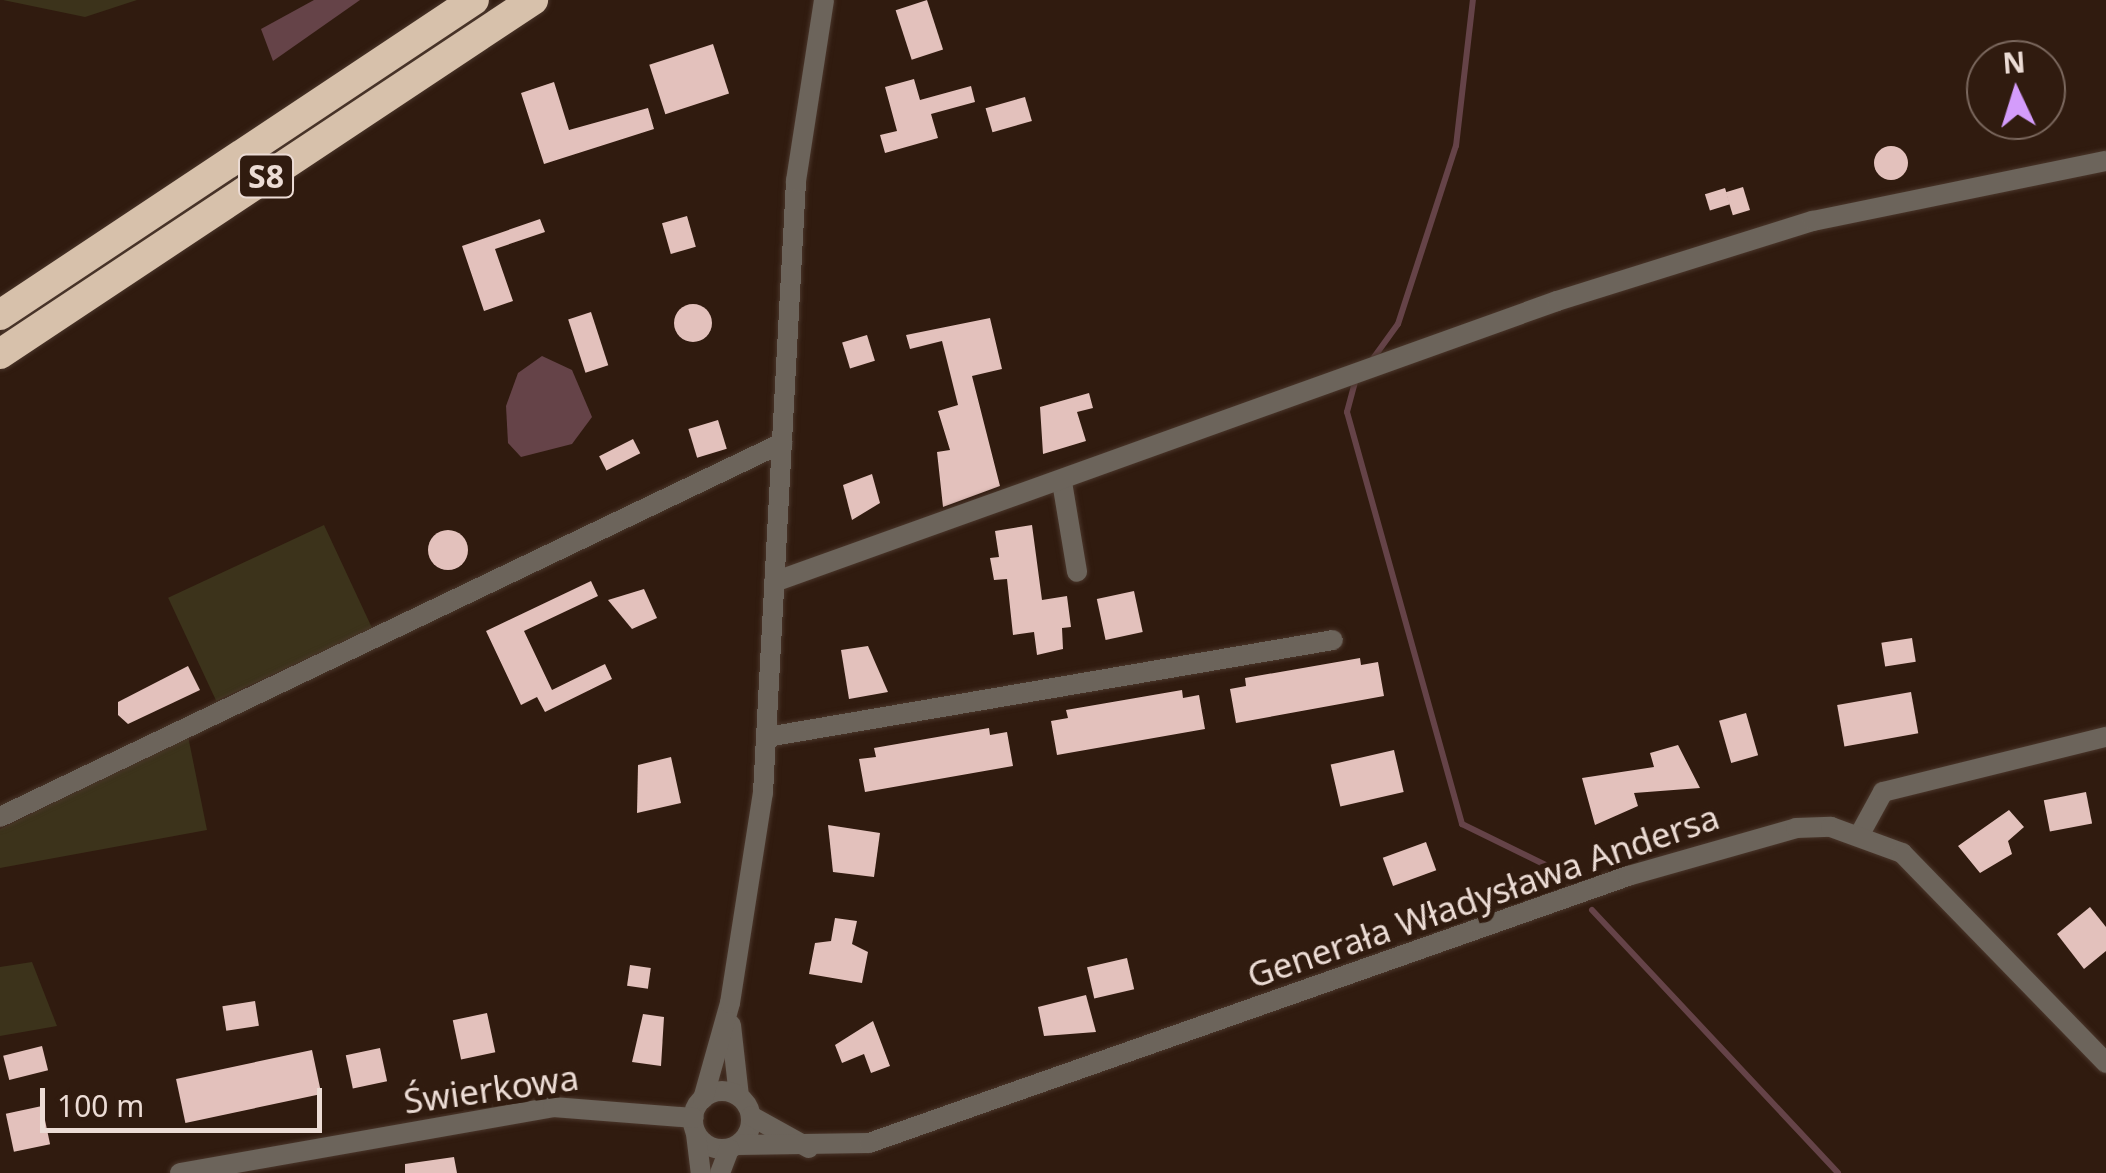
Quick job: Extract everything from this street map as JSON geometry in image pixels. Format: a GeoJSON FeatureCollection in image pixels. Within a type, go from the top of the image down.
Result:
{"type":"FeatureCollection","features":[{"type":"Feature","properties":{"kind":"highway","name":"S8"},"geometry":{"type":"LineString","coordinates":[[0,316],[474,0]]}},
{"type":"Feature","properties":{"kind":"highway","name":"S8"},"geometry":{"type":"LineString","coordinates":[[0,354],[533,0]]}},
{"type":"Feature","properties":{"kind":"street"},"geometry":{"type":"LineString","coordinates":[[701,1173],[698,1117],[730,1003],[767,737],[796,181],[824,0]]}},
{"type":"Feature","properties":{"kind":"street"},"geometry":{"type":"LineString","coordinates":[[774,582],[1062,482],[1557,301],[1813,221],[2106,161]]}},
{"type":"Feature","properties":{"kind":"street"},"geometry":{"type":"LineString","coordinates":[[0,817],[782,443]]}},
{"type":"Feature","properties":{"kind":"street"},"geometry":{"type":"LineString","coordinates":[[1062,482],[1077,572]]}},
{"type":"Feature","properties":{"kind":"street"},"geometry":{"type":"LineString","coordinates":[[767,737],[1334,640]]}},
{"type":"Feature","properties":{"kind":"street"},"geometry":{"type":"LineString","coordinates":[[1860,834],[1883,792],[2106,737]]}},
{"type":"Feature","properties":{"kind":"street","name":"Generała Władysława Andersa"},"geometry":{"type":"LineString","coordinates":[[734,1147],[809,1148],[868,1143],[1741,842],[1796,828],[1860,834],[1902,852],[2106,1063]]}},
{"type":"Feature","properties":{"kind":"street"},"geometry":{"type":"LineString","coordinates":[[730,1003],[738,1096],[751,1116],[809,1148]]}},
{"type":"Feature","properties":{"kind":"street"},"geometry":{"type":"LineString","coordinates":[[698,1117],[738,1096]]}},
{"type":"Feature","properties":{"kind":"street","name":"Świerkowa"},"geometry":{"type":"LineString","coordinates":[[180,1173],[554,1107],[698,1117]]}},
{"type":"Feature","properties":{"kind":"street"},"geometry":{"type":"LineString","coordinates":[[720,1173],[751,1116]]}},
{"type":"Feature","properties":{"kind":"street"},"geometry":{"type":"LineString","coordinates":[[698,1117],[734,1147]]}},
{"type":"Feature","properties":{"kind":"shaded area"},"geometry":{"type":"Polygon","coordinates":[[[3,0],[137,0],[85,17],[3,0]]]}},
{"type":"Feature","properties":{"kind":"shaded area"},"geometry":{"type":"Polygon","coordinates":[[[314,0],[360,0],[273,61],[261,29],[314,0]]]}},
{"type":"Feature","properties":{"kind":"shaded area"},"geometry":{"type":"Polygon","coordinates":[[[542,356],[572,370],[592,417],[572,444],[521,457],[508,443],[506,406],[518,373],[542,356]]]}},
{"type":"Feature","properties":{"kind":"shaded area"},"geometry":{"type":"Polygon","coordinates":[[[324,525],[372,628],[216,701],[168,598],[324,525]]]}},
{"type":"Feature","properties":{"kind":"shaded area"},"geometry":{"type":"Polygon","coordinates":[[[188,736],[207,830],[0,868],[0,829],[188,736]]]}},
{"type":"Feature","properties":{"kind":"shaded area"},"geometry":{"type":"Polygon","coordinates":[[[32,962],[57,1026],[0,1036],[0,967],[32,962]]]}},
{"type":"Feature","properties":{"kind":"building"},"geometry":{"type":"Polygon","coordinates":[[[927,0],[943,49],[912,60],[896,10],[927,0]]]}},
{"type":"Feature","properties":{"kind":"building"},"geometry":{"type":"Polygon","coordinates":[[[713,44],[729,93],[665,114],[649,65],[713,44]]]}},
{"type":"Feature","properties":{"kind":"building"},"geometry":{"type":"Polygon","coordinates":[[[914,79],[920,100],[971,86],[975,102],[931,114],[938,138],[885,153],[880,135],[897,131],[885,87],[914,79]]]}},
{"type":"Feature","properties":{"kind":"building"},"geometry":{"type":"Polygon","coordinates":[[[554,82],[569,130],[648,108],[654,129],[544,164],[521,93],[554,82]]]}},
{"type":"Feature","properties":{"kind":"building"},"geometry":{"type":"Polygon","coordinates":[[[1025,97],[1032,121],[992,132],[986,108],[1025,97]]]}},
{"type":"Feature","properties":{"kind":"building"},"geometry":{"type":"Polygon","coordinates":[[[1891,146],[1903,151],[1908,163],[1903,175],[1891,180],[1879,175],[1874,163],[1879,151],[1891,146]]]}},
{"type":"Feature","properties":{"kind":"building"},"geometry":{"type":"Polygon","coordinates":[[[1743,187],[1750,210],[1733,215],[1726,192],[1743,187]]]}},
{"type":"Feature","properties":{"kind":"building"},"geometry":{"type":"Polygon","coordinates":[[[1725,188],[1730,204],[1710,210],[1705,194],[1725,188]]]}},
{"type":"Feature","properties":{"kind":"building"},"geometry":{"type":"Polygon","coordinates":[[[687,216],[696,247],[671,254],[662,223],[687,216]]]}},
{"type":"Feature","properties":{"kind":"building"},"geometry":{"type":"Polygon","coordinates":[[[540,219],[545,232],[495,249],[513,301],[484,311],[462,246],[540,219]]]}},
{"type":"Feature","properties":{"kind":"building"},"geometry":{"type":"Polygon","coordinates":[[[693,304],[706,310],[712,323],[706,336],[693,342],[680,336],[674,323],[680,310],[693,304]]]}},
{"type":"Feature","properties":{"kind":"building"},"geometry":{"type":"Polygon","coordinates":[[[591,312],[608,365],[585,373],[568,319],[591,312]]]}},
{"type":"Feature","properties":{"kind":"building"},"geometry":{"type":"Polygon","coordinates":[[[990,318],[1002,369],[972,376],[1000,486],[943,507],[937,452],[950,450],[938,411],[958,405],[942,341],[910,349],[906,335],[990,318]]]}},
{"type":"Feature","properties":{"kind":"building"},"geometry":{"type":"Polygon","coordinates":[[[867,335],[875,361],[850,368],[842,343],[867,335]]]}},
{"type":"Feature","properties":{"kind":"building"},"geometry":{"type":"Polygon","coordinates":[[[1089,393],[1093,408],[1077,412],[1086,441],[1043,454],[1040,407],[1089,393]]]}},
{"type":"Feature","properties":{"kind":"building"},"geometry":{"type":"Polygon","coordinates":[[[718,420],[727,449],[697,458],[688,429],[718,420]]]}},
{"type":"Feature","properties":{"kind":"building"},"geometry":{"type":"Polygon","coordinates":[[[633,439],[640,453],[606,471],[599,456],[633,439]]]}},
{"type":"Feature","properties":{"kind":"building"},"geometry":{"type":"Polygon","coordinates":[[[872,474],[880,503],[852,520],[843,485],[872,474]]]}},
{"type":"Feature","properties":{"kind":"building"},"geometry":{"type":"Polygon","coordinates":[[[1032,525],[1042,600],[1067,596],[1071,627],[1062,628],[1063,649],[1037,655],[1034,632],[1013,635],[1007,579],[994,580],[990,558],[999,557],[995,531],[1032,525]]]}},
{"type":"Feature","properties":{"kind":"building"},"geometry":{"type":"Polygon","coordinates":[[[448,530],[462,536],[468,550],[462,564],[448,570],[434,564],[428,550],[434,536],[448,530]]]}},
{"type":"Feature","properties":{"kind":"building"},"geometry":{"type":"Polygon","coordinates":[[[591,581],[598,596],[524,631],[552,690],[605,664],[612,679],[545,712],[537,697],[521,705],[486,631],[591,581]]]}},
{"type":"Feature","properties":{"kind":"building"},"geometry":{"type":"Polygon","coordinates":[[[644,589],[657,618],[632,629],[608,600],[644,589]]]}},
{"type":"Feature","properties":{"kind":"building"},"geometry":{"type":"Polygon","coordinates":[[[1134,591],[1143,632],[1106,640],[1097,599],[1134,591]]]}},
{"type":"Feature","properties":{"kind":"building"},"geometry":{"type":"Polygon","coordinates":[[[1912,638],[1916,662],[1885,667],[1881,643],[1912,638]]]}},
{"type":"Feature","properties":{"kind":"building"},"geometry":{"type":"Polygon","coordinates":[[[868,646],[888,692],[849,699],[841,650],[868,646]]]}},
{"type":"Feature","properties":{"kind":"building"},"geometry":{"type":"Polygon","coordinates":[[[1360,658],[1361,665],[1378,662],[1384,696],[1236,723],[1230,689],[1246,686],[1245,678],[1360,658]]]}},
{"type":"Feature","properties":{"kind":"building"},"geometry":{"type":"Polygon","coordinates":[[[188,666],[200,690],[128,724],[118,715],[118,702],[188,666]]]}},
{"type":"Feature","properties":{"kind":"building"},"geometry":{"type":"Polygon","coordinates":[[[1182,690],[1183,698],[1199,695],[1205,729],[1057,755],[1051,721],[1068,718],[1066,710],[1182,690]]]}},
{"type":"Feature","properties":{"kind":"building"},"geometry":{"type":"Polygon","coordinates":[[[1911,692],[1918,733],[1844,746],[1837,705],[1911,692]]]}},
{"type":"Feature","properties":{"kind":"building"},"geometry":{"type":"Polygon","coordinates":[[[1746,713],[1758,755],[1731,763],[1719,721],[1746,713]]]}},
{"type":"Feature","properties":{"kind":"building"},"geometry":{"type":"Polygon","coordinates":[[[989,728],[990,735],[1007,732],[1013,766],[865,792],[859,759],[876,757],[874,748],[989,728]]]}},
{"type":"Feature","properties":{"kind":"building"},"geometry":{"type":"Polygon","coordinates":[[[1678,745],[1700,788],[1634,793],[1638,806],[1595,825],[1582,778],[1654,767],[1650,753],[1678,745]]]}},
{"type":"Feature","properties":{"kind":"building"},"geometry":{"type":"Polygon","coordinates":[[[1394,750],[1404,792],[1340,807],[1331,765],[1394,750]]]}},
{"type":"Feature","properties":{"kind":"building"},"geometry":{"type":"Polygon","coordinates":[[[671,757],[681,803],[637,813],[638,765],[671,757]]]}},
{"type":"Feature","properties":{"kind":"building"},"geometry":{"type":"Polygon","coordinates":[[[2086,792],[2092,823],[2050,832],[2044,800],[2086,792]]]}},
{"type":"Feature","properties":{"kind":"building"},"geometry":{"type":"Polygon","coordinates":[[[2009,810],[2024,827],[2008,841],[2012,854],[1980,873],[1958,846],[2009,810]]]}},
{"type":"Feature","properties":{"kind":"building"},"geometry":{"type":"Polygon","coordinates":[[[828,825],[880,833],[874,877],[833,872],[828,825]]]}},
{"type":"Feature","properties":{"kind":"building"},"geometry":{"type":"Polygon","coordinates":[[[1426,842],[1436,870],[1393,886],[1383,858],[1426,842]]]}},
{"type":"Feature","properties":{"kind":"building"},"geometry":{"type":"Polygon","coordinates":[[[2090,907],[2106,927],[2106,951],[2084,969],[2057,934],[2090,907]]]}},
{"type":"Feature","properties":{"kind":"building"},"geometry":{"type":"Polygon","coordinates":[[[835,918],[857,921],[852,944],[868,952],[862,983],[809,974],[815,943],[831,941],[835,918]]]}},
{"type":"Feature","properties":{"kind":"building"},"geometry":{"type":"Polygon","coordinates":[[[1127,958],[1134,989],[1094,998],[1087,967],[1127,958]]]}},
{"type":"Feature","properties":{"kind":"building"},"geometry":{"type":"Polygon","coordinates":[[[630,965],[651,968],[648,989],[627,986],[630,965]]]}},
{"type":"Feature","properties":{"kind":"building"},"geometry":{"type":"Polygon","coordinates":[[[1086,995],[1096,1032],[1044,1036],[1038,1007],[1086,995]]]}},
{"type":"Feature","properties":{"kind":"building"},"geometry":{"type":"Polygon","coordinates":[[[255,1001],[259,1026],[226,1031],[222,1006],[255,1001]]]}},
{"type":"Feature","properties":{"kind":"building"},"geometry":{"type":"Polygon","coordinates":[[[487,1013],[495,1052],[461,1059],[453,1020],[487,1013]]]}},
{"type":"Feature","properties":{"kind":"building"},"geometry":{"type":"Polygon","coordinates":[[[643,1014],[664,1017],[661,1066],[632,1062],[643,1014]]]}},
{"type":"Feature","properties":{"kind":"building"},"geometry":{"type":"Polygon","coordinates":[[[873,1021],[890,1066],[871,1073],[864,1054],[842,1063],[835,1045],[873,1021]]]}},
{"type":"Feature","properties":{"kind":"building"},"geometry":{"type":"Polygon","coordinates":[[[42,1046],[48,1070],[9,1080],[3,1056],[42,1046]]]}},
{"type":"Feature","properties":{"kind":"building"},"geometry":{"type":"Polygon","coordinates":[[[380,1048],[387,1081],[353,1089],[346,1055],[380,1048]]]}},
{"type":"Feature","properties":{"kind":"building"},"geometry":{"type":"Polygon","coordinates":[[[312,1050],[321,1094],[185,1123],[176,1079],[312,1050]]]}},
{"type":"Feature","properties":{"kind":"building"},"geometry":{"type":"Polygon","coordinates":[[[42,1106],[50,1144],[14,1152],[6,1114],[42,1106]]]}},
{"type":"Feature","properties":{"kind":"building"},"geometry":{"type":"Polygon","coordinates":[[[454,1157],[457,1173],[405,1173],[405,1164],[454,1157]]]}},
{"type":"Feature","properties":{"kind":"waterway"},"geometry":{"type":"LineString","coordinates":[[1372,360],[1398,324],[1456,146],[1473,0]]}},
{"type":"Feature","properties":{"kind":"waterway"},"geometry":{"type":"LineString","coordinates":[[1355,382],[1347,412],[1462,824],[1560,872]]}},
{"type":"Feature","properties":{"kind":"waterway"},"geometry":{"type":"LineString","coordinates":[[1592,910],[1838,1173]]}}]}
